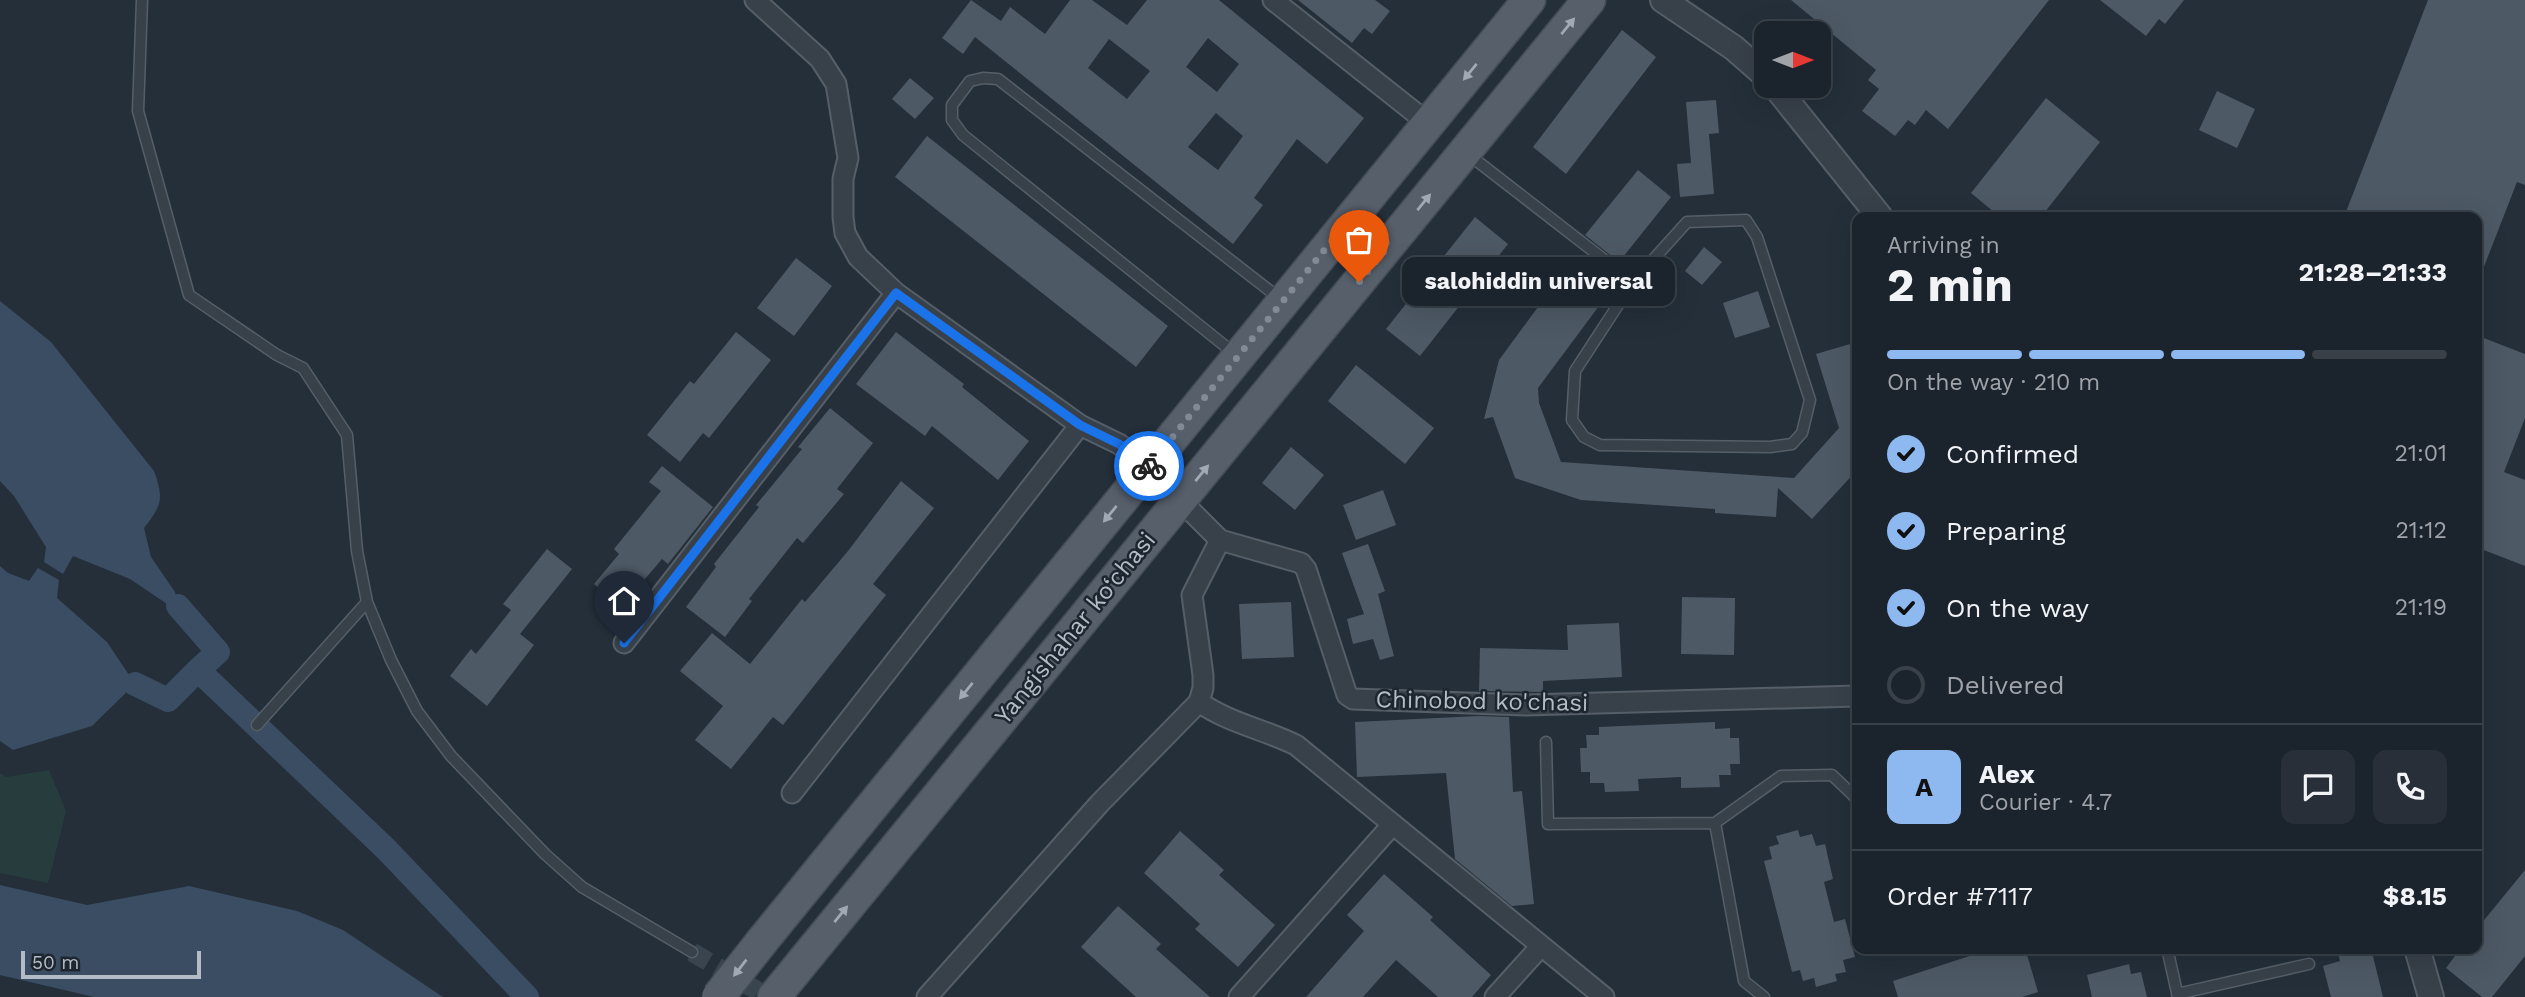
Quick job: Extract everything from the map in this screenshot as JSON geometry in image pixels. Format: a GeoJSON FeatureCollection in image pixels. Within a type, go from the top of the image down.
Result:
{"type":"FeatureCollection","features":[{"type":"Feature","properties":{"kind":"main road","name":"Yangishahar ko‘chasi"},"geometry":{"type":"LineString","coordinates":[[718,997],[1528,0]]}},
{"type":"Feature","properties":{"kind":"main road","name":"Yangishahar ko‘chasi"},"geometry":{"type":"LineString","coordinates":[[774,997],[1589,0]]}},
{"type":"Feature","properties":{"kind":"main road"},"geometry":{"type":"LineString","coordinates":[[1499,36],[1536,65]]}},
{"type":"Feature","properties":{"kind":"main road"},"geometry":{"type":"LineString","coordinates":[[1352,216],[1389,245]]}},
{"type":"Feature","properties":{"kind":"street"},"geometry":{"type":"LineString","coordinates":[[755,0],[820,59],[836,84],[848,159],[843,179],[845,233],[858,257],[896,293],[1080,425],[1119,444],[1148,467]]}},
{"type":"Feature","properties":{"kind":"street"},"geometry":{"type":"LineString","coordinates":[[1273,0],[1428,123]]}},
{"type":"Feature","properties":{"kind":"street"},"geometry":{"type":"LineString","coordinates":[[1662,0],[1734,48],[1754,66]]}},
{"type":"Feature","properties":{"kind":"street"},"geometry":{"type":"LineString","coordinates":[[1785,98],[1876,212]]}},
{"type":"Feature","properties":{"kind":"street"},"geometry":{"type":"LineString","coordinates":[[624,643],[896,293]]}},
{"type":"Feature","properties":{"kind":"street"},"geometry":{"type":"LineString","coordinates":[[792,793],[1080,425]]}},
{"type":"Feature","properties":{"kind":"street","name":"Chinobod ko'chasi"},"geometry":{"type":"LineString","coordinates":[[1180,500],[1220,540],[1301,563],[1306,569],[1347,695],[1353,699],[1526,705],[1852,696]]}},
{"type":"Feature","properties":{"kind":"street"},"geometry":{"type":"LineString","coordinates":[[927,997],[1100,803],[1199,702],[1203,675],[1192,596],[1220,540]]}},
{"type":"Feature","properties":{"kind":"street"},"geometry":{"type":"LineString","coordinates":[[1199,702],[1231,722],[1265,730],[1296,745],[1604,997]]}},
{"type":"Feature","properties":{"kind":"street"},"geometry":{"type":"LineString","coordinates":[[1239,997],[1393,824]]}},
{"type":"Feature","properties":{"kind":"street"},"geometry":{"type":"LineString","coordinates":[[1494,997],[1541,946]]}},
{"type":"Feature","properties":{"kind":"street"},"geometry":{"type":"LineString","coordinates":[[2419,954],[2431,997]]}},
{"type":"Feature","properties":{"kind":"lane"},"geometry":{"type":"LineString","coordinates":[[142,0],[138,111],[189,295],[277,355],[303,368],[347,435],[357,551],[367,602],[391,660],[417,712],[451,756],[545,854],[582,887],[692,952]]}},
{"type":"Feature","properties":{"kind":"lane"},"geometry":{"type":"LineString","coordinates":[[1238,356],[963,135],[952,120],[952,105],[970,81],[998,79],[1283,302]]}},
{"type":"Feature","properties":{"kind":"lane"},"geometry":{"type":"LineString","coordinates":[[1465,151],[1633,282]]}},
{"type":"Feature","properties":{"kind":"lane"},"geometry":{"type":"LineString","coordinates":[[1746,220],[1757,237],[1810,400],[1802,433],[1792,444],[1770,447],[1600,445],[1584,437],[1572,420],[1575,371],[1633,282],[1687,222],[1746,220]]}},
{"type":"Feature","properties":{"kind":"lane"},"geometry":{"type":"LineString","coordinates":[[257,725],[367,602]]}},
{"type":"Feature","properties":{"kind":"lane"},"geometry":{"type":"LineString","coordinates":[[1546,742],[1548,824],[1715,823],[1781,776],[1832,775],[1852,794]]}},
{"type":"Feature","properties":{"kind":"lane"},"geometry":{"type":"LineString","coordinates":[[1715,823],[1744,981],[1765,997]]}},
{"type":"Feature","properties":{"kind":"lane"},"geometry":{"type":"LineString","coordinates":[[2168,954],[2177,996],[2309,964]]}},
{"type":"Feature","properties":{"kind":"green space"},"geometry":{"type":"Polygon","coordinates":[[[49,770],[66,811],[48,883],[0,873],[0,773],[6,777],[49,770]]]}},
{"type":"Feature","properties":{"kind":"water"},"geometry":{"type":"Polygon","coordinates":[[[0,301],[51,342],[154,471],[160,501],[144,528],[151,557],[175,592],[178,606],[170,606],[130,579],[73,556],[63,574],[44,562],[46,547],[14,496],[0,481],[0,301]]]}},
{"type":"Feature","properties":{"kind":"water"},"geometry":{"type":"Polygon","coordinates":[[[0,566],[8,573],[29,581],[38,568],[59,580],[57,598],[107,642],[135,684],[92,726],[13,750],[0,741],[0,566]]]}},
{"type":"Feature","properties":{"kind":"water"},"geometry":{"type":"Polygon","coordinates":[[[0,885],[87,905],[189,886],[297,911],[343,930],[443,997],[94,997],[0,975],[0,885]]]}},
{"type":"Feature","properties":{"kind":"building"},"geometry":{"type":"Polygon","coordinates":[[[971,0],[1001,21],[1010,7],[1045,34],[1070,0],[1092,0],[1127,25],[1147,0],[1219,0],[1364,118],[1327,164],[1297,139],[1254,198],[1263,205],[1233,244],[975,37],[963,54],[942,38],[971,0]],[[1208,38],[1186,67],[1217,92],[1239,64],[1208,38]],[[1109,39],[1088,68],[1127,99],[1150,71],[1109,39]],[[1216,113],[1188,147],[1218,170],[1243,136],[1216,113]]]}},
{"type":"Feature","properties":{"kind":"building"},"geometry":{"type":"Polygon","coordinates":[[[1298,0],[1375,0],[1390,11],[1372,34],[1364,28],[1352,43],[1298,0]]]}},
{"type":"Feature","properties":{"kind":"building"},"geometry":{"type":"Polygon","coordinates":[[[1791,0],[2049,0],[1948,129],[1926,110],[1915,125],[1908,120],[1895,136],[1862,111],[1879,89],[1868,80],[1876,70],[1831,33],[1831,21],[1816,21],[1791,0]]]}},
{"type":"Feature","properties":{"kind":"building"},"geometry":{"type":"Polygon","coordinates":[[[2100,0],[2184,0],[2165,24],[2159,19],[2146,36],[2100,0]]]}},
{"type":"Feature","properties":{"kind":"building"},"geometry":{"type":"Polygon","coordinates":[[[2428,0],[2525,0],[2525,185],[2517,182],[2482,272],[2482,212],[2346,212],[2428,0]]]}},
{"type":"Feature","properties":{"kind":"building"},"geometry":{"type":"Polygon","coordinates":[[[1622,30],[1656,57],[1566,174],[1533,147],[1622,30]]]}},
{"type":"Feature","properties":{"kind":"building"},"geometry":{"type":"Polygon","coordinates":[[[910,78],[934,98],[915,119],[892,99],[910,78]]]}},
{"type":"Feature","properties":{"kind":"building"},"geometry":{"type":"Polygon","coordinates":[[[2217,91],[2255,109],[2237,148],[2199,130],[2217,91]]]}},
{"type":"Feature","properties":{"kind":"building"},"geometry":{"type":"Polygon","coordinates":[[[2046,98],[2100,142],[2045,212],[1994,212],[1971,193],[2046,98]]]}},
{"type":"Feature","properties":{"kind":"building"},"geometry":{"type":"Polygon","coordinates":[[[1716,100],[1719,133],[1709,134],[1714,194],[1680,197],[1677,164],[1691,163],[1686,102],[1716,100]]]}},
{"type":"Feature","properties":{"kind":"building"},"geometry":{"type":"Polygon","coordinates":[[[927,136],[1168,326],[1136,367],[895,177],[927,136]]]}},
{"type":"Feature","properties":{"kind":"building"},"geometry":{"type":"Polygon","coordinates":[[[1638,170],[1671,197],[1619,262],[1585,235],[1638,170]]]}},
{"type":"Feature","properties":{"kind":"building"},"geometry":{"type":"Polygon","coordinates":[[[1475,217],[1508,244],[1420,356],[1386,329],[1475,217]]]}},
{"type":"Feature","properties":{"kind":"building"},"geometry":{"type":"Polygon","coordinates":[[[1704,247],[1722,262],[1702,285],[1685,271],[1704,247]]]}},
{"type":"Feature","properties":{"kind":"building"},"geometry":{"type":"Polygon","coordinates":[[[796,258],[832,286],[794,336],[757,308],[796,258]]]}},
{"type":"Feature","properties":{"kind":"building"},"geometry":{"type":"Polygon","coordinates":[[[1560,277],[1599,306],[1538,388],[1539,403],[1561,462],[1794,478],[1839,428],[1816,354],[1852,343],[1852,475],[1812,519],[1778,488],[1776,517],[1715,513],[1715,509],[1581,500],[1515,478],[1493,417],[1484,419],[1499,360],[1560,277]]]}},
{"type":"Feature","properties":{"kind":"building"},"geometry":{"type":"Polygon","coordinates":[[[1758,291],[1770,327],[1735,338],[1723,303],[1758,291]]]}},
{"type":"Feature","properties":{"kind":"building"},"geometry":{"type":"Polygon","coordinates":[[[736,332],[771,360],[709,438],[703,433],[680,462],[647,435],[690,381],[694,384],[736,332]]]}},
{"type":"Feature","properties":{"kind":"building"},"geometry":{"type":"Polygon","coordinates":[[[896,332],[964,384],[962,387],[1029,441],[998,480],[932,426],[925,436],[856,384],[896,332]]]}},
{"type":"Feature","properties":{"kind":"building"},"geometry":{"type":"Polygon","coordinates":[[[2482,337],[2525,354],[2525,418],[2504,472],[2525,480],[2525,566],[2482,549],[2482,337]]]}},
{"type":"Feature","properties":{"kind":"building"},"geometry":{"type":"Polygon","coordinates":[[[1356,365],[1434,428],[1405,464],[1328,401],[1356,365]]]}},
{"type":"Feature","properties":{"kind":"building"},"geometry":{"type":"Polygon","coordinates":[[[830,408],[873,443],[837,489],[844,494],[803,543],[797,538],[749,599],[752,601],[725,637],[686,607],[716,567],[714,564],[759,507],[756,505],[802,449],[798,447],[830,408]]]}},
{"type":"Feature","properties":{"kind":"building"},"geometry":{"type":"Polygon","coordinates":[[[1291,447],[1324,475],[1295,510],[1262,483],[1291,447]]]}},
{"type":"Feature","properties":{"kind":"building"},"geometry":{"type":"Polygon","coordinates":[[[662,466],[713,507],[668,564],[662,559],[621,607],[594,584],[619,554],[614,549],[661,491],[649,482],[662,466]]]}},
{"type":"Feature","properties":{"kind":"building"},"geometry":{"type":"Polygon","coordinates":[[[901,481],[934,508],[873,584],[886,595],[783,725],[773,717],[731,769],[695,740],[723,706],[680,671],[712,633],[750,664],[802,599],[805,602],[848,551],[901,481]]]}},
{"type":"Feature","properties":{"kind":"building"},"geometry":{"type":"Polygon","coordinates":[[[1383,490],[1396,525],[1356,540],[1343,505],[1383,490]]]}},
{"type":"Feature","properties":{"kind":"building"},"geometry":{"type":"Polygon","coordinates":[[[1368,544],[1385,591],[1378,594],[1394,656],[1380,660],[1373,639],[1353,644],[1347,619],[1364,614],[1342,553],[1368,544]]]}},
{"type":"Feature","properties":{"kind":"building"},"geometry":{"type":"Polygon","coordinates":[[[547,549],[572,569],[520,634],[534,645],[487,706],[450,676],[471,649],[476,654],[511,610],[503,604],[547,549]]]}},
{"type":"Feature","properties":{"kind":"building"},"geometry":{"type":"Polygon","coordinates":[[[1682,597],[1735,598],[1734,655],[1681,654],[1682,597]]]}},
{"type":"Feature","properties":{"kind":"building"},"geometry":{"type":"Polygon","coordinates":[[[1291,602],[1294,657],[1242,659],[1239,604],[1291,602]]]}},
{"type":"Feature","properties":{"kind":"building"},"geometry":{"type":"Polygon","coordinates":[[[1619,623],[1622,677],[1543,681],[1543,692],[1479,691],[1480,648],[1568,650],[1567,625],[1619,623]]]}},
{"type":"Feature","properties":{"kind":"building"},"geometry":{"type":"Polygon","coordinates":[[[1509,717],[1513,792],[1522,791],[1534,904],[1512,906],[1455,859],[1446,773],[1357,777],[1355,722],[1509,717]]]}},
{"type":"Feature","properties":{"kind":"building"},"geometry":{"type":"Polygon","coordinates":[[[1715,722],[1715,729],[1730,728],[1730,738],[1739,738],[1740,764],[1730,764],[1731,775],[1719,775],[1720,787],[1681,788],[1681,777],[1638,779],[1639,791],[1605,792],[1604,783],[1590,783],[1590,772],[1581,772],[1580,748],[1587,748],[1586,735],[1599,735],[1599,727],[1715,722]]]}},
{"type":"Feature","properties":{"kind":"building"},"geometry":{"type":"Polygon","coordinates":[[[1798,830],[1800,837],[1812,834],[1816,846],[1825,844],[1833,879],[1824,882],[1834,922],[1845,919],[1852,954],[1855,957],[1843,960],[1846,972],[1835,974],[1837,981],[1816,987],[1814,978],[1803,981],[1800,970],[1792,972],[1764,861],[1772,859],[1769,847],[1779,844],[1776,836],[1798,830]]]}},
{"type":"Feature","properties":{"kind":"building"},"geometry":{"type":"Polygon","coordinates":[[[1180,831],[1224,870],[1219,875],[1275,925],[1238,967],[1195,929],[1200,924],[1144,873],[1180,831]]]}},
{"type":"Feature","properties":{"kind":"building"},"geometry":{"type":"Polygon","coordinates":[[[2525,870],[2525,956],[2492,997],[2482,997],[2446,968],[2456,954],[2482,954],[2482,923],[2525,870]]]}},
{"type":"Feature","properties":{"kind":"building"},"geometry":{"type":"Polygon","coordinates":[[[1384,874],[1433,917],[1430,920],[1491,975],[1472,997],[1438,997],[1396,960],[1363,997],[1306,997],[1364,931],[1347,915],[1384,874]]]}},
{"type":"Feature","properties":{"kind":"building"},"geometry":{"type":"Polygon","coordinates":[[[1118,906],[1161,944],[1156,949],[1210,997],[1136,997],[1081,947],[1118,906]]]}},
{"type":"Feature","properties":{"kind":"building"},"geometry":{"type":"Polygon","coordinates":[[[1976,954],[2027,954],[2038,992],[2022,997],[1898,997],[1893,981],[1976,954]]]}},
{"type":"Feature","properties":{"kind":"building"},"geometry":{"type":"Polygon","coordinates":[[[2338,954],[2372,954],[2383,997],[2331,997],[2323,966],[2340,961],[2338,954]]]}},
{"type":"Feature","properties":{"kind":"building"},"geometry":{"type":"Polygon","coordinates":[[[2129,964],[2131,974],[2141,972],[2147,997],[2092,997],[2087,975],[2129,964]]]}},
{"type":"Feature","properties":{"kind":"waterway"},"geometry":{"type":"LineString","coordinates":[[178,606],[218,652],[198,670],[386,849],[527,997]]}},
{"type":"Feature","properties":{"kind":"waterway"},"geometry":{"type":"LineString","coordinates":[[135,684],[168,700],[198,670]]}},
{"type":"Feature","properties":{"kind":"tunnel"},"geometry":{"type":"LineString","coordinates":[[692,952],[768,997]]}},
{"type":"Feature","properties":{"kind":"way so far"},"geometry":{"type":"LineString","coordinates":[[1149,466],[1352,216],[1389,245],[1359,282]]}},
{"type":"Feature","properties":{"kind":"place","name":"salohiddin universal"},"geometry":{"type":"Point","coordinates":[1359,282]}},
{"type":"Feature","properties":{"kind":"route"},"geometry":{"type":"LineString","coordinates":[[624,643],[896,293],[1080,425],[1119,444],[1149,466]]}}]}
